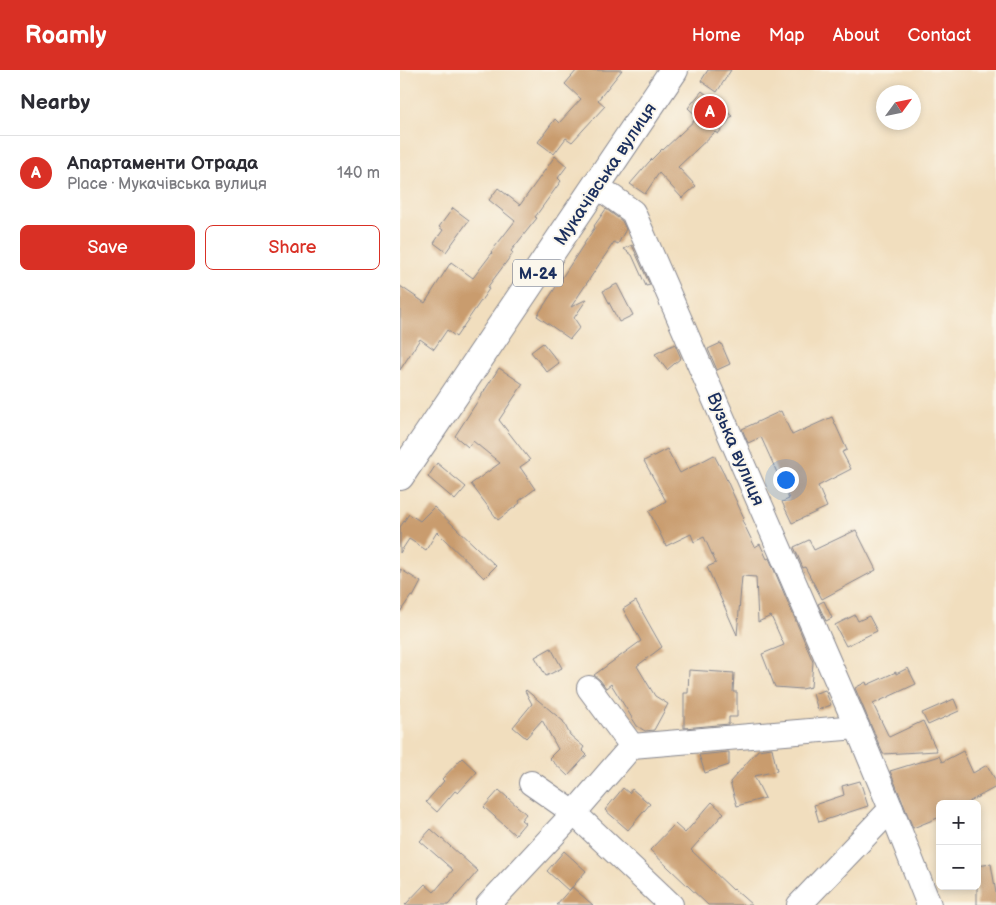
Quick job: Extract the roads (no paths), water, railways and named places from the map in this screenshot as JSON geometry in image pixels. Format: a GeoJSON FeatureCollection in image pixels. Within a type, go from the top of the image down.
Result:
{"type":"FeatureCollection","features":[{"type":"Feature","properties":{"kind":"highway","name":"Мукачівська вулиця"},"geometry":{"type":"LineString","coordinates":[[400,476],[674,70]]}},
{"type":"Feature","properties":{"kind":"street","name":"Вузька вулиця"},"geometry":{"type":"LineString","coordinates":[[597,186],[633,212],[857,727],[929,905]]}},
{"type":"Feature","properties":{"kind":"street"},"geometry":{"type":"LineString","coordinates":[[589,688],[632,746]]}},
{"type":"Feature","properties":{"kind":"street"},"geometry":{"type":"LineString","coordinates":[[488,905],[632,746],[857,727]]}},
{"type":"Feature","properties":{"kind":"street"},"geometry":{"type":"LineString","coordinates":[[531,783],[574,812],[671,905]]}},
{"type":"Feature","properties":{"kind":"street"},"geometry":{"type":"LineString","coordinates":[[799,905],[891,809]]}},
{"type":"Feature","properties":{"kind":"place","name":"Апартаменти Отрада"},"geometry":{"type":"Point","coordinates":[710,112]}}]}
